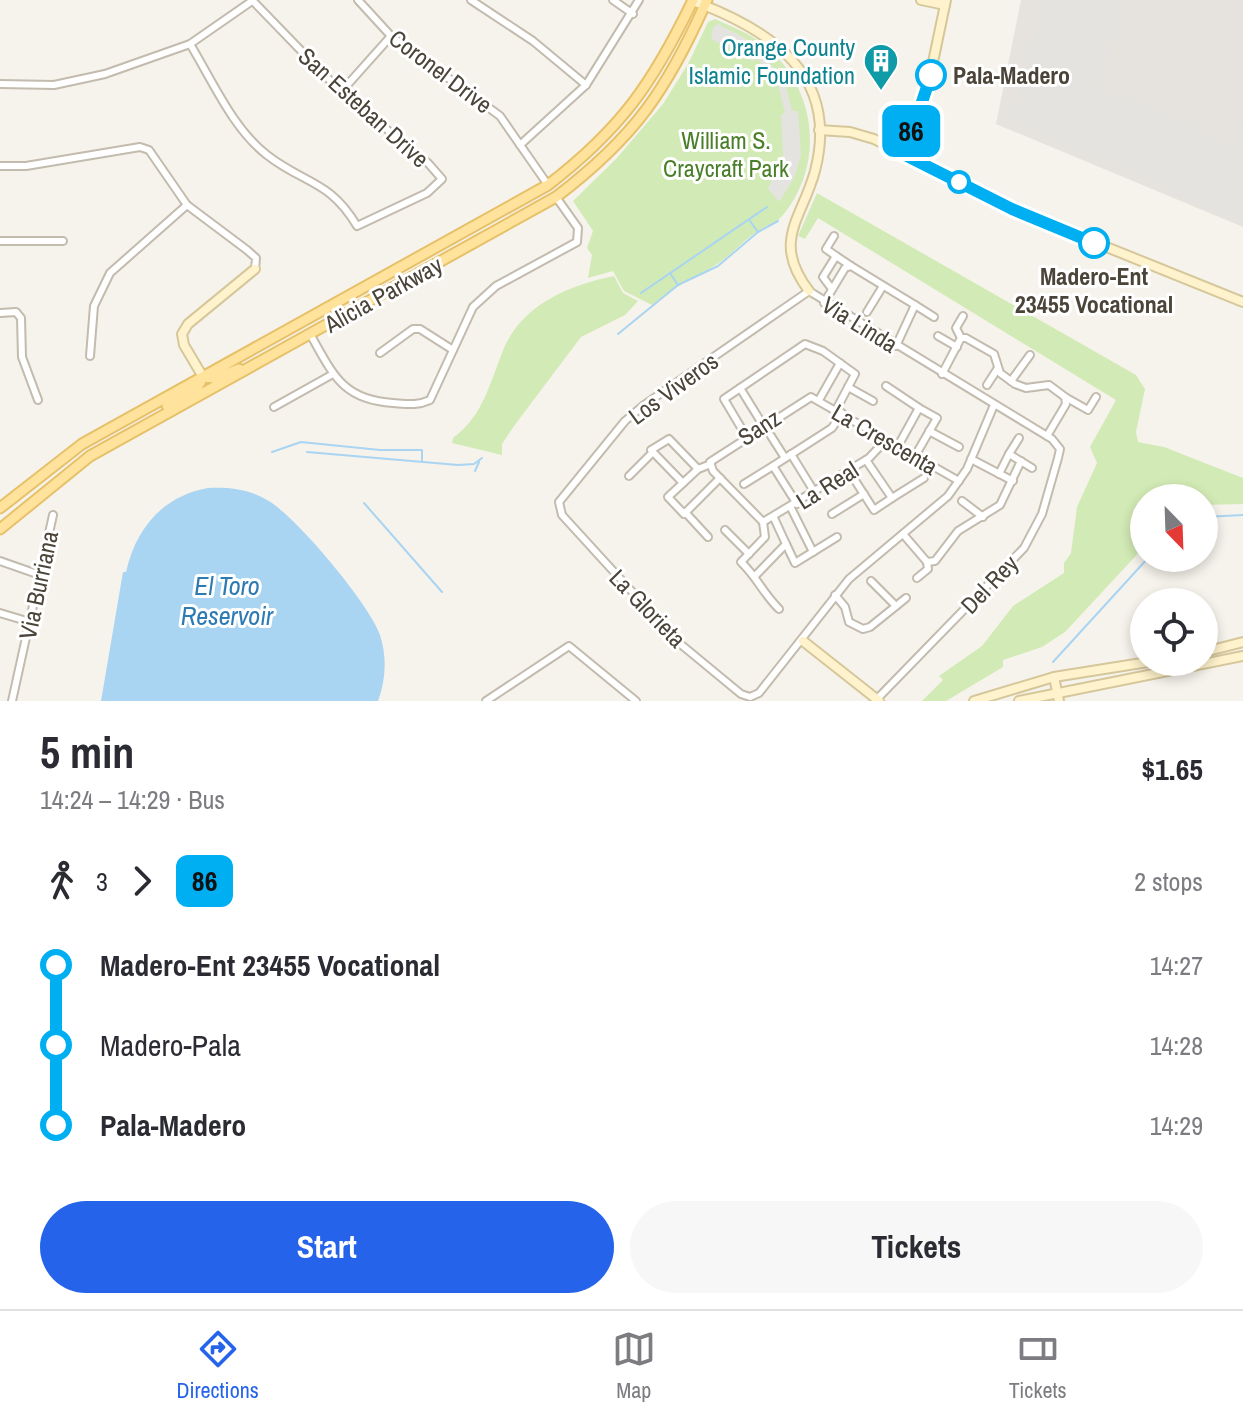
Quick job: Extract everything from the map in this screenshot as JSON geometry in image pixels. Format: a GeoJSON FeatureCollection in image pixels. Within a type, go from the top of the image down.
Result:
{"type":"FeatureCollection","features":[{"type":"Feature","properties":{"kind":"main road","name":"Alicia Parkway"},"geometry":{"type":"LineString","coordinates":[[0,508],[82,444],[548,185],[580,160],[631,109],[652,80],[693,0]]}},
{"type":"Feature","properties":{"kind":"main road","name":"Alicia Parkway"},"geometry":{"type":"LineString","coordinates":[[0,529],[82,462],[556,197],[599,163],[642,118],[665,88],[706,2]]}},
{"type":"Feature","properties":{"kind":"main road"},"geometry":{"type":"LineString","coordinates":[[548,185],[556,197]]}},
{"type":"Feature","properties":{"kind":"main road"},"geometry":{"type":"LineString","coordinates":[[149,422],[161,409],[197,388],[203,377],[217,378],[250,367]]}},
{"type":"Feature","properties":{"kind":"street"},"geometry":{"type":"LineString","coordinates":[[0,84],[67,82],[105,74],[190,44],[252,0]]}},
{"type":"Feature","properties":{"kind":"street","name":"San Esteban Drive"},"geometry":{"type":"LineString","coordinates":[[190,44],[247,136],[267,156],[330,190],[344,204],[357,226],[427,193],[442,179],[428,163],[341,92],[252,0]]}},
{"type":"Feature","properties":{"kind":"street","name":"Coronel Drive"},"geometry":{"type":"LineString","coordinates":[[358,0],[391,36],[500,116],[548,185]]}},
{"type":"Feature","properties":{"kind":"street"},"geometry":{"type":"LineString","coordinates":[[471,0],[533,41],[586,85]]}},
{"type":"Feature","properties":{"kind":"street"},"geometry":{"type":"LineString","coordinates":[[613,0],[633,14]]}},
{"type":"Feature","properties":{"kind":"street"},"geometry":{"type":"LineString","coordinates":[[520,145],[586,85],[639,0]]}},
{"type":"Feature","properties":{"kind":"street","name":"Via Linda"},"geometry":{"type":"LineString","coordinates":[[693,0],[706,2],[746,21],[795,63],[814,98],[819,130],[816,168],[790,230],[792,258],[809,291],[824,303],[1047,436],[1058,446]]}},
{"type":"Feature","properties":{"kind":"street"},"geometry":{"type":"LineString","coordinates":[[899,152],[919,113],[928,86],[946,2],[921,0]]}},
{"type":"Feature","properties":{"kind":"street"},"geometry":{"type":"LineString","coordinates":[[341,92],[391,36]]}},
{"type":"Feature","properties":{"kind":"street"},"geometry":{"type":"LineString","coordinates":[[819,130],[850,132],[899,152],[1012,209],[1243,302]]}},
{"type":"Feature","properties":{"kind":"street"},"geometry":{"type":"LineString","coordinates":[[0,166],[26,166],[140,147],[149,150],[187,205],[256,258],[255,269],[188,324],[182,334],[184,345],[203,377]]}},
{"type":"Feature","properties":{"kind":"street"},"geometry":{"type":"LineString","coordinates":[[310,334],[333,374],[364,400],[419,405],[430,400],[473,307],[484,295],[577,242],[578,228],[556,197]]}},
{"type":"Feature","properties":{"kind":"street"},"geometry":{"type":"LineString","coordinates":[[90,356],[94,306],[110,273],[187,205]]}},
{"type":"Feature","properties":{"kind":"street"},"geometry":{"type":"LineString","coordinates":[[834,236],[826,249],[934,317]]}},
{"type":"Feature","properties":{"kind":"street"},"geometry":{"type":"LineString","coordinates":[[0,241],[63,241]]}},
{"type":"Feature","properties":{"kind":"street"},"geometry":{"type":"LineString","coordinates":[[832,289],[823,277],[836,256]]}},
{"type":"Feature","properties":{"kind":"street"},"geometry":{"type":"LineString","coordinates":[[824,303],[845,268],[851,266]]}},
{"type":"Feature","properties":{"kind":"street"},"geometry":{"type":"LineString","coordinates":[[867,312],[883,286]]}},
{"type":"Feature","properties":{"kind":"street","name":"Los Viveros"},"geometry":{"type":"LineString","coordinates":[[558,506],[625,421],[809,291]]}},
{"type":"Feature","properties":{"kind":"street"},"geometry":{"type":"LineString","coordinates":[[896,346],[915,305]]}},
{"type":"Feature","properties":{"kind":"street"},"geometry":{"type":"LineString","coordinates":[[0,313],[16,312],[21,318],[22,357],[38,400]]}},
{"type":"Feature","properties":{"kind":"street"},"geometry":{"type":"LineString","coordinates":[[961,338],[956,328],[963,316]]}},
{"type":"Feature","properties":{"kind":"street"},"geometry":{"type":"LineString","coordinates":[[380,353],[413,329],[453,350]]}},
{"type":"Feature","properties":{"kind":"street"},"geometry":{"type":"LineString","coordinates":[[938,336],[957,347]]}},
{"type":"Feature","properties":{"kind":"street"},"geometry":{"type":"LineString","coordinates":[[942,374],[961,338]]}},
{"type":"Feature","properties":{"kind":"street"},"geometry":{"type":"LineString","coordinates":[[961,338],[972,340],[994,354],[998,368],[1011,381],[1026,388],[1049,385],[1088,410]]}},
{"type":"Feature","properties":{"kind":"street"},"geometry":{"type":"LineString","coordinates":[[744,484],[832,428],[855,374],[812,345],[805,344],[724,399],[746,436]]}},
{"type":"Feature","properties":{"kind":"street"},"geometry":{"type":"LineString","coordinates":[[1011,381],[1030,355]]}},
{"type":"Feature","properties":{"kind":"street"},"geometry":{"type":"LineString","coordinates":[[819,400],[840,363]]}},
{"type":"Feature","properties":{"kind":"street"},"geometry":{"type":"LineString","coordinates":[[987,385],[998,368]]}},
{"type":"Feature","properties":{"kind":"street"},"geometry":{"type":"LineString","coordinates":[[274,407],[333,374]]}},
{"type":"Feature","properties":{"kind":"street"},"geometry":{"type":"LineString","coordinates":[[886,386],[937,418],[915,456]]}},
{"type":"Feature","properties":{"kind":"street"},"geometry":{"type":"LineString","coordinates":[[848,387],[873,401]]}},
{"type":"Feature","properties":{"kind":"street"},"geometry":{"type":"LineString","coordinates":[[740,388],[763,425]]}},
{"type":"Feature","properties":{"kind":"street","name":"La Crescenta"},"geometry":{"type":"LineString","coordinates":[[811,397],[959,481]]}},
{"type":"Feature","properties":{"kind":"street","name":"Sanz"},"geometry":{"type":"LineString","coordinates":[[698,469],[811,397]]}},
{"type":"Feature","properties":{"kind":"street"},"geometry":{"type":"LineString","coordinates":[[1047,436],[1066,404],[1065,397]]}},
{"type":"Feature","properties":{"kind":"street"},"geometry":{"type":"LineString","coordinates":[[1084,418],[1096,397]]}},
{"type":"Feature","properties":{"kind":"street"},"geometry":{"type":"LineString","coordinates":[[878,700],[803,641],[835,595],[864,565],[948,496],[971,459],[994,405]]}},
{"type":"Feature","properties":{"kind":"street"},"geometry":{"type":"LineString","coordinates":[[898,446],[919,408]]}},
{"type":"Feature","properties":{"kind":"street"},"geometry":{"type":"LineString","coordinates":[[929,431],[959,447]]}},
{"type":"Feature","properties":{"kind":"street"},"geometry":{"type":"LineString","coordinates":[[771,436],[815,493]]}},
{"type":"Feature","properties":{"kind":"street"},"geometry":{"type":"LineString","coordinates":[[999,474],[1019,438]]}},
{"type":"Feature","properties":{"kind":"street"},"geometry":{"type":"LineString","coordinates":[[629,476],[669,439],[698,469],[668,497],[708,537]]}},
{"type":"Feature","properties":{"kind":"street","name":"La Real"},"geometry":{"type":"LineString","coordinates":[[763,522],[866,460],[886,440]]}},
{"type":"Feature","properties":{"kind":"street","name":"Del Rey"},"geometry":{"type":"LineString","coordinates":[[878,700],[1024,548],[1042,514],[1058,446]]}},
{"type":"Feature","properties":{"kind":"street"},"geometry":{"type":"LineString","coordinates":[[653,452],[683,483]]}},
{"type":"Feature","properties":{"kind":"street"},"geometry":{"type":"LineString","coordinates":[[1009,454],[1032,468]]}},
{"type":"Feature","properties":{"kind":"street"},"geometry":{"type":"LineString","coordinates":[[971,459],[1013,481]]}},
{"type":"Feature","properties":{"kind":"street"},"geometry":{"type":"LineString","coordinates":[[866,460],[892,498]]}},
{"type":"Feature","properties":{"kind":"street"},"geometry":{"type":"LineString","coordinates":[[927,562],[939,557],[958,531],[1000,505],[1021,461]]}},
{"type":"Feature","properties":{"kind":"street"},"geometry":{"type":"LineString","coordinates":[[711,463],[720,478],[763,522],[765,537],[741,562],[755,576],[757,587],[779,609]]}},
{"type":"Feature","properties":{"kind":"street"},"geometry":{"type":"LineString","coordinates":[[773,466],[813,552]]}},
{"type":"Feature","properties":{"kind":"street"},"geometry":{"type":"LineString","coordinates":[[849,471],[874,510],[924,478]]}},
{"type":"Feature","properties":{"kind":"street"},"geometry":{"type":"LineString","coordinates":[[685,512],[720,478]]}},
{"type":"Feature","properties":{"kind":"street"},"geometry":{"type":"LineString","coordinates":[[832,514],[864,494]]}},
{"type":"Feature","properties":{"kind":"street"},"geometry":{"type":"LineString","coordinates":[[962,501],[983,517]]}},
{"type":"Feature","properties":{"kind":"street","name":"La Glorieta"},"geometry":{"type":"LineString","coordinates":[[558,506],[562,515],[678,642],[741,694],[750,697],[759,693],[803,641]]}},
{"type":"Feature","properties":{"kind":"street","name":"Via Burriana"},"geometry":{"type":"LineString","coordinates":[[12,701],[53,515]]}},
{"type":"Feature","properties":{"kind":"street"},"geometry":{"type":"LineString","coordinates":[[774,518],[795,563],[837,537]]}},
{"type":"Feature","properties":{"kind":"street"},"geometry":{"type":"LineString","coordinates":[[725,530],[749,554]]}},
{"type":"Feature","properties":{"kind":"street"},"geometry":{"type":"LineString","coordinates":[[903,534],[927,562],[928,569],[917,578]]}},
{"type":"Feature","properties":{"kind":"street"},"geometry":{"type":"LineString","coordinates":[[755,576],[786,544]]}},
{"type":"Feature","properties":{"kind":"street"},"geometry":{"type":"LineString","coordinates":[[0,561],[40,575]]}},
{"type":"Feature","properties":{"kind":"street"},"geometry":{"type":"LineString","coordinates":[[871,581],[896,606]]}},
{"type":"Feature","properties":{"kind":"street"},"geometry":{"type":"LineString","coordinates":[[835,595],[845,607],[849,622],[863,629],[870,627],[906,598]]}},
{"type":"Feature","properties":{"kind":"street"},"geometry":{"type":"LineString","coordinates":[[0,613],[30,622]]}},
{"type":"Feature","properties":{"kind":"street"},"geometry":{"type":"LineString","coordinates":[[1218,648],[1243,642]]}},
{"type":"Feature","properties":{"kind":"street"},"geometry":{"type":"LineString","coordinates":[[486,701],[569,646],[636,701]]}},
{"type":"Feature","properties":{"kind":"street"},"geometry":{"type":"LineString","coordinates":[[1019,701],[1058,696],[1243,656]]}},
{"type":"Feature","properties":{"kind":"street"},"geometry":{"type":"LineString","coordinates":[[974,701],[1054,677],[1130,665]]}},
{"type":"Feature","properties":{"kind":"street"},"geometry":{"type":"LineString","coordinates":[[1054,677],[1058,696]]}},
{"type":"Feature","properties":{"kind":"street"},"geometry":{"type":"LineString","coordinates":[[623,701],[628,694]]}},
{"type":"Feature","properties":{"kind":"shaded area"},"geometry":{"type":"Polygon","coordinates":[[[1021,0],[1243,0],[1243,227],[996,124],[1021,0]]]}},
{"type":"Feature","properties":{"kind":"shaded area"},"geometry":{"type":"Polygon","coordinates":[[[1041,0],[1131,0],[1099,88],[1208,127],[1206,132],[1234,142],[1243,117],[1243,224],[1008,119],[1041,0]]]}},
{"type":"Feature","properties":{"kind":"shaded area"},"geometry":{"type":"Polygon","coordinates":[[[718,24],[763,48],[761,52],[785,83],[792,111],[798,111],[801,155],[794,178],[779,202],[768,189],[783,155],[781,115],[785,113],[778,85],[757,58],[753,61],[711,39],[713,28],[718,24]]]}},
{"type":"Feature","properties":{"kind":"green space","name":"William S. Craycraft Park"},"geometry":{"type":"Polygon","coordinates":[[[715,19],[764,45],[782,62],[795,82],[809,126],[810,149],[805,172],[797,194],[780,218],[752,235],[720,262],[652,305],[624,291],[613,271],[588,278],[592,255],[587,248],[593,231],[573,201],[617,158],[663,104],[688,64],[708,22],[715,19]]]}},
{"type":"Feature","properties":{"kind":"green space"},"geometry":{"type":"Polygon","coordinates":[[[817,193],[1136,375],[1145,389],[1136,432],[1138,442],[1164,447],[1243,478],[1243,504],[1218,505],[1218,484],[1130,484],[1130,562],[1065,632],[1042,647],[1003,660],[1003,667],[946,701],[922,701],[943,680],[939,676],[982,646],[1013,606],[1064,573],[1064,563],[1071,553],[1077,507],[1097,463],[1090,447],[1116,400],[818,218],[805,239],[798,236],[817,193]]]}},
{"type":"Feature","properties":{"kind":"green space"},"geometry":{"type":"Polygon","coordinates":[[[614,276],[623,293],[638,301],[625,315],[581,337],[514,426],[502,444],[502,455],[452,443],[479,408],[504,348],[523,319],[565,291],[614,276]]]}},
{"type":"Feature","properties":{"kind":"water","name":"El Toro Reservoir"},"geometry":{"type":"Polygon","coordinates":[[[208,488],[253,493],[267,500],[295,523],[347,583],[380,635],[385,668],[378,701],[101,701],[123,572],[126,572],[137,541],[144,528],[165,506],[192,492],[208,488]]]}},
{"type":"Feature","properties":{"kind":"waterway"},"geometry":{"type":"LineString","coordinates":[[641,293],[767,207]]}},
{"type":"Feature","properties":{"kind":"waterway"},"geometry":{"type":"LineString","coordinates":[[678,285],[718,266],[758,232],[750,221]]}},
{"type":"Feature","properties":{"kind":"waterway"},"geometry":{"type":"LineString","coordinates":[[758,232],[778,221]]}},
{"type":"Feature","properties":{"kind":"waterway"},"geometry":{"type":"LineString","coordinates":[[618,334],[678,285],[670,273]]}},
{"type":"Feature","properties":{"kind":"waterway"},"geometry":{"type":"LineString","coordinates":[[272,452],[301,442],[380,450],[422,450],[422,461]]}},
{"type":"Feature","properties":{"kind":"waterway"},"geometry":{"type":"LineString","coordinates":[[307,452],[458,465],[474,464],[482,458]]}},
{"type":"Feature","properties":{"kind":"waterway"},"geometry":{"type":"LineString","coordinates":[[475,471],[479,462]]}},
{"type":"Feature","properties":{"kind":"waterway"},"geometry":{"type":"LineString","coordinates":[[364,503],[442,592]]}},
{"type":"Feature","properties":{"kind":"waterway"},"geometry":{"type":"LineString","coordinates":[[1218,516],[1243,515]]}},
{"type":"Feature","properties":{"kind":"waterway"},"geometry":{"type":"LineString","coordinates":[[1053,662],[1135,572]]}},
{"type":"Feature","properties":{"kind":"bus line","name":"86"},"geometry":{"type":"LineString","coordinates":[[931,75],[914,126],[899,152],[1012,209],[1094,243]]}},
{"type":"Feature","properties":{"kind":"place","name":"Pala-Madero"},"geometry":{"type":"Point","coordinates":[931,75]}},
{"type":"Feature","properties":{"kind":"place","name":"Orange County Islamic Foundation"},"geometry":{"type":"Point","coordinates":[881,92]}},
{"type":"Feature","properties":{"kind":"place","name":"Madero-Ent 23455 Vocational"},"geometry":{"type":"Point","coordinates":[1094,243]}}]}
